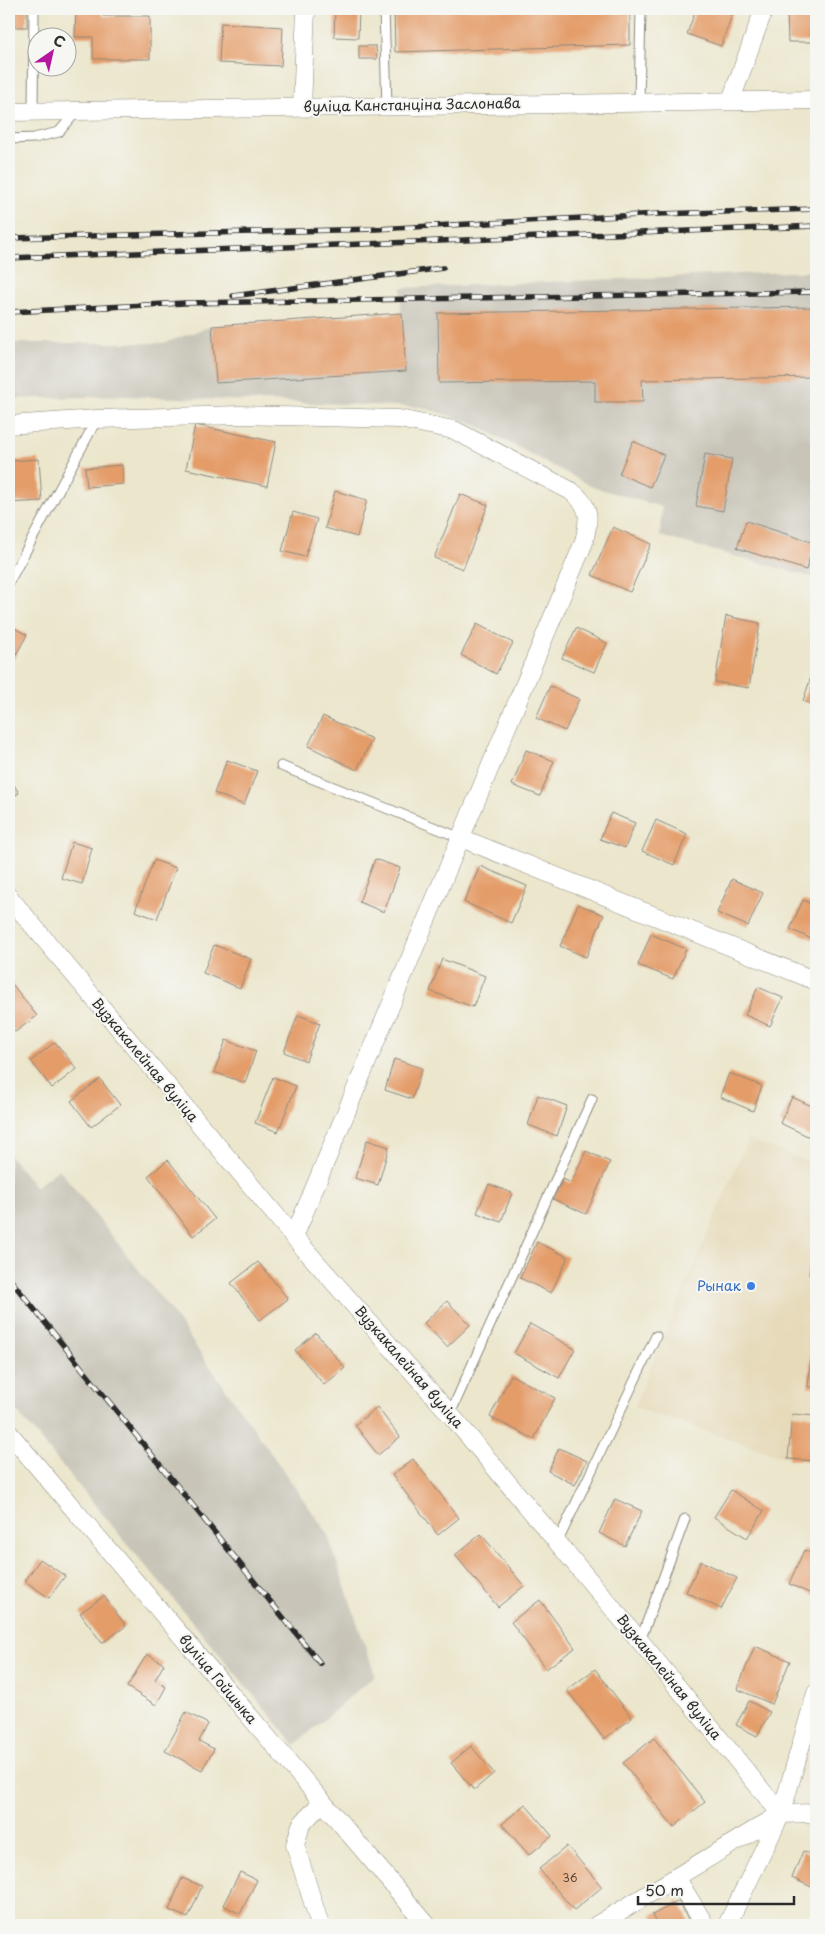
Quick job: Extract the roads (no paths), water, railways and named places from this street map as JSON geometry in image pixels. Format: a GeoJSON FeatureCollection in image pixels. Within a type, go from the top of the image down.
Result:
{"type":"FeatureCollection","features":[{"type":"Feature","properties":{"kind":"street"},"geometry":{"type":"LineString","coordinates":[[302,107],[306,9]]}},
{"type":"Feature","properties":{"kind":"street"},"geometry":{"type":"LineString","coordinates":[[732,100],[764,9]]}},
{"type":"Feature","properties":{"kind":"street","name":"вуліца Канстанціна Заслонава"},"geometry":{"type":"LineString","coordinates":[[9,112],[816,100]]}},
{"type":"Feature","properties":{"kind":"street"},"geometry":{"type":"LineString","coordinates":[[9,425],[97,419],[240,415],[399,419],[454,430],[572,491],[582,500],[588,511],[588,524],[584,542],[294,1238]]}},
{"type":"Feature","properties":{"kind":"street"},"geometry":{"type":"LineString","coordinates":[[461,838],[816,981]]}},
{"type":"Feature","properties":{"kind":"street","name":"Вузкакалейная вуліца"},"geometry":{"type":"LineString","coordinates":[[9,897],[294,1238],[450,1414],[640,1641],[780,1814]]}},
{"type":"Feature","properties":{"kind":"street","name":"вуліца Гойшыка"},"geometry":{"type":"LineString","coordinates":[[9,1433],[428,1925]]}},
{"type":"Feature","properties":{"kind":"street"},"geometry":{"type":"LineString","coordinates":[[727,1925],[780,1814],[816,1693]]}},
{"type":"Feature","properties":{"kind":"street"},"geometry":{"type":"LineString","coordinates":[[320,1925],[296,1846],[301,1825],[322,1802]]}},
{"type":"Feature","properties":{"kind":"street"},"geometry":{"type":"LineString","coordinates":[[598,1925],[780,1814],[816,1813]]}},
{"type":"Feature","properties":{"kind":"street"},"geometry":{"type":"LineString","coordinates":[[676,1877],[705,1925]]}},
{"type":"Feature","properties":{"kind":"lane"},"geometry":{"type":"LineString","coordinates":[[33,111],[34,9]]}},
{"type":"Feature","properties":{"kind":"lane"},"geometry":{"type":"LineString","coordinates":[[384,9],[387,106]]}},
{"type":"Feature","properties":{"kind":"lane"},"geometry":{"type":"LineString","coordinates":[[639,102],[641,9]]}},
{"type":"Feature","properties":{"kind":"lane"},"geometry":{"type":"LineString","coordinates":[[9,138],[34,138],[59,132],[78,110]]}},
{"type":"Feature","properties":{"kind":"lane"},"geometry":{"type":"LineString","coordinates":[[9,582],[97,419]]}},
{"type":"Feature","properties":{"kind":"lane"},"geometry":{"type":"LineString","coordinates":[[281,766],[461,838]]}},
{"type":"Feature","properties":{"kind":"lane"},"geometry":{"type":"LineString","coordinates":[[450,1414],[592,1099]]}},
{"type":"Feature","properties":{"kind":"lane"},"geometry":{"type":"LineString","coordinates":[[557,1543],[656,1336]]}},
{"type":"Feature","properties":{"kind":"lane"},"geometry":{"type":"LineString","coordinates":[[640,1641],[685,1519]]}},
{"type":"Feature","properties":{"kind":"railway"},"geometry":{"type":"LineString","coordinates":[[9,238],[376,229],[659,214],[816,209]]}},
{"type":"Feature","properties":{"kind":"railway"},"geometry":{"type":"LineString","coordinates":[[9,258],[816,226]]}},
{"type":"Feature","properties":{"kind":"railway"},"geometry":{"type":"LineString","coordinates":[[233,296],[443,268]]}},
{"type":"Feature","properties":{"kind":"railway"},"geometry":{"type":"LineString","coordinates":[[9,312],[185,303],[816,292]]}},
{"type":"Feature","properties":{"kind":"railway"},"geometry":{"type":"LineString","coordinates":[[9,1278],[320,1663]]}},
{"type":"Feature","properties":{"kind":"place","name":"Рынак"},"geometry":{"type":"Point","coordinates":[751,1286]}}]}
